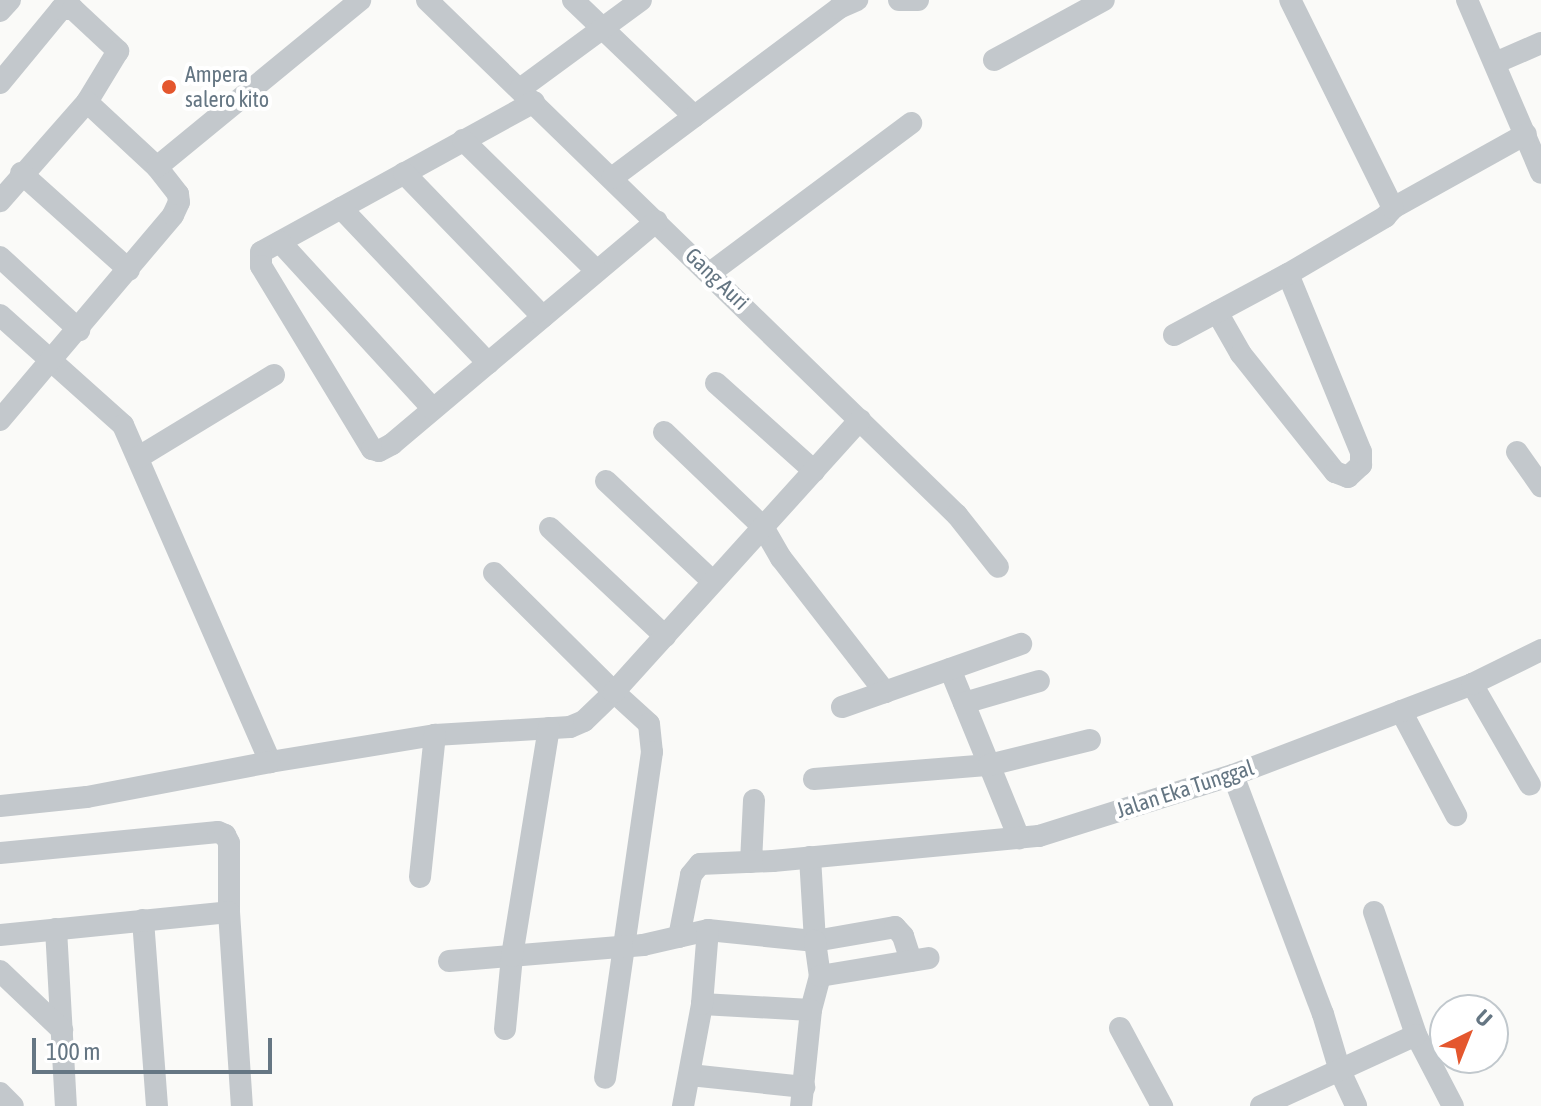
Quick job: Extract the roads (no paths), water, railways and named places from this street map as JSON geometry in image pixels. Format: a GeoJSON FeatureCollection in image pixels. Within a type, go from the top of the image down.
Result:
{"type":"FeatureCollection","features":[{"type":"Feature","properties":{"kind":"street"},"geometry":{"type":"LineString","coordinates":[[0,11],[10,0]]}},
{"type":"Feature","properties":{"kind":"street"},"geometry":{"type":"LineString","coordinates":[[157,167],[360,0]]}},
{"type":"Feature","properties":{"kind":"street","name":"Gang Auri"},"geometry":{"type":"LineString","coordinates":[[427,0],[957,515],[998,567]]}},
{"type":"Feature","properties":{"kind":"street"},"geometry":{"type":"LineString","coordinates":[[573,0],[694,116]]}},
{"type":"Feature","properties":{"kind":"street"},"geometry":{"type":"LineString","coordinates":[[641,0],[601,30],[527,95],[463,140],[261,252],[261,266],[372,449],[379,451],[392,444],[657,221]]}},
{"type":"Feature","properties":{"kind":"street"},"geometry":{"type":"LineString","coordinates":[[612,178],[839,8],[857,0]]}},
{"type":"Feature","properties":{"kind":"street"},"geometry":{"type":"LineString","coordinates":[[899,0],[918,0]]}},
{"type":"Feature","properties":{"kind":"street"},"geometry":{"type":"LineString","coordinates":[[1290,0],[1393,208]]}},
{"type":"Feature","properties":{"kind":"street"},"geometry":{"type":"LineString","coordinates":[[1467,0],[1495,63],[1529,125],[1541,173]]}},
{"type":"Feature","properties":{"kind":"street"},"geometry":{"type":"LineString","coordinates":[[994,60],[1107,4]]}},
{"type":"Feature","properties":{"kind":"street"},"geometry":{"type":"LineString","coordinates":[[0,83],[56,13],[69,8],[118,51],[87,102],[21,173],[0,201]]}},
{"type":"Feature","properties":{"kind":"street"},"geometry":{"type":"LineString","coordinates":[[1495,63],[1541,43]]}},
{"type":"Feature","properties":{"kind":"street"},"geometry":{"type":"LineString","coordinates":[[0,420],[129,270],[173,215],[179,202],[178,194],[157,167],[87,102]]}},
{"type":"Feature","properties":{"kind":"street"},"geometry":{"type":"LineString","coordinates":[[710,273],[911,123]]}},
{"type":"Feature","properties":{"kind":"street"},"geometry":{"type":"LineString","coordinates":[[1174,335],[1288,274],[1385,217],[1393,208],[1529,125]]}},
{"type":"Feature","properties":{"kind":"street"},"geometry":{"type":"LineString","coordinates":[[463,140],[597,271]]}},
{"type":"Feature","properties":{"kind":"street"},"geometry":{"type":"LineString","coordinates":[[21,173],[129,270]]}},
{"type":"Feature","properties":{"kind":"street"},"geometry":{"type":"LineString","coordinates":[[404,173],[543,317]]}},
{"type":"Feature","properties":{"kind":"street"},"geometry":{"type":"LineString","coordinates":[[341,208],[488,363]]}},
{"type":"Feature","properties":{"kind":"street"},"geometry":{"type":"LineString","coordinates":[[280,242],[433,409]]}},
{"type":"Feature","properties":{"kind":"street"},"geometry":{"type":"LineString","coordinates":[[0,257],[79,330]]}},
{"type":"Feature","properties":{"kind":"street"},"geometry":{"type":"LineString","coordinates":[[1217,312],[1241,354],[1335,472],[1348,477],[1361,465],[1361,452],[1288,274]]}},
{"type":"Feature","properties":{"kind":"street"},"geometry":{"type":"LineString","coordinates":[[0,315],[123,425],[270,762]]}},
{"type":"Feature","properties":{"kind":"street"},"geometry":{"type":"LineString","coordinates":[[139,457],[274,375]]}},
{"type":"Feature","properties":{"kind":"street"},"geometry":{"type":"LineString","coordinates":[[716,383],[814,471]]}},
{"type":"Feature","properties":{"kind":"street"},"geometry":{"type":"LineString","coordinates":[[0,806],[103,795],[270,762],[435,735],[570,727],[584,721],[614,692],[860,420]]}},
{"type":"Feature","properties":{"kind":"street"},"geometry":{"type":"LineString","coordinates":[[664,432],[763,527],[781,558],[885,692]]}},
{"type":"Feature","properties":{"kind":"street"},"geometry":{"type":"LineString","coordinates":[[1517,452],[1541,486]]}},
{"type":"Feature","properties":{"kind":"street"},"geometry":{"type":"LineString","coordinates":[[606,481],[713,582]]}},
{"type":"Feature","properties":{"kind":"street"},"geometry":{"type":"LineString","coordinates":[[550,528],[665,636]]}},
{"type":"Feature","properties":{"kind":"street"},"geometry":{"type":"LineString","coordinates":[[494,573],[649,724],[653,738],[626,947],[605,1078]]}},
{"type":"Feature","properties":{"kind":"street"},"geometry":{"type":"LineString","coordinates":[[842,707],[1021,644]]}},
{"type":"Feature","properties":{"kind":"street","name":"Jalan Eka Tunggal"},"geometry":{"type":"LineString","coordinates":[[679,937],[687,891],[695,868],[700,864],[1039,836],[1233,775],[1472,684],[1541,650]]}},
{"type":"Feature","properties":{"kind":"street"},"geometry":{"type":"LineString","coordinates":[[950,669],[1019,838]]}},
{"type":"Feature","properties":{"kind":"street"},"geometry":{"type":"LineString","coordinates":[[964,703],[1039,681]]}},
{"type":"Feature","properties":{"kind":"street"},"geometry":{"type":"LineString","coordinates":[[1472,684],[1530,785]]}},
{"type":"Feature","properties":{"kind":"street"},"geometry":{"type":"LineString","coordinates":[[1401,711],[1456,815]]}},
{"type":"Feature","properties":{"kind":"street"},"geometry":{"type":"LineString","coordinates":[[505,1029],[512,956],[549,728]]}},
{"type":"Feature","properties":{"kind":"street"},"geometry":{"type":"LineString","coordinates":[[420,877],[435,735]]}},
{"type":"Feature","properties":{"kind":"street"},"geometry":{"type":"LineString","coordinates":[[814,779],[989,765],[1090,740]]}},
{"type":"Feature","properties":{"kind":"street"},"geometry":{"type":"LineString","coordinates":[[1233,775],[1323,1014],[1340,1071],[1356,1106]]}},
{"type":"Feature","properties":{"kind":"street"},"geometry":{"type":"LineString","coordinates":[[751,862],[754,800]]}},
{"type":"Feature","properties":{"kind":"street"},"geometry":{"type":"LineString","coordinates":[[0,853],[218,832],[229,843],[229,912],[242,1106]]}},
{"type":"Feature","properties":{"kind":"street"},"geometry":{"type":"LineString","coordinates":[[690,1075],[802,1096],[811,1010],[820,976],[810,857]]}},
{"type":"Feature","properties":{"kind":"street"},"geometry":{"type":"LineString","coordinates":[[0,935],[229,912]]}},
{"type":"Feature","properties":{"kind":"street"},"geometry":{"type":"LineString","coordinates":[[1374,912],[1416,1035],[1453,1106]]}},
{"type":"Feature","properties":{"kind":"street"},"geometry":{"type":"LineString","coordinates":[[143,920],[157,1106]]}},
{"type":"Feature","properties":{"kind":"street"},"geometry":{"type":"LineString","coordinates":[[449,961],[626,947],[708,930],[815,941],[895,927],[920,960],[820,976]]}},
{"type":"Feature","properties":{"kind":"street"},"geometry":{"type":"LineString","coordinates":[[56,929],[66,1106]]}},
{"type":"Feature","properties":{"kind":"street"},"geometry":{"type":"LineString","coordinates":[[683,1106],[702,1004],[708,930]]}},
{"type":"Feature","properties":{"kind":"street"},"geometry":{"type":"LineString","coordinates":[[0,971],[62,1030]]}},
{"type":"Feature","properties":{"kind":"street"},"geometry":{"type":"LineString","coordinates":[[702,1004],[811,1010]]}},
{"type":"Feature","properties":{"kind":"street"},"geometry":{"type":"LineString","coordinates":[[1120,1028],[1162,1106]]}},
{"type":"Feature","properties":{"kind":"street"},"geometry":{"type":"LineString","coordinates":[[1261,1106],[1416,1035]]}},
{"type":"Feature","properties":{"kind":"street"},"geometry":{"type":"LineString","coordinates":[[0,1093],[13,1106]]}},
{"type":"Feature","properties":{"kind":"place","name":"Ampera salero kito"},"geometry":{"type":"Point","coordinates":[169,87]}}]}
